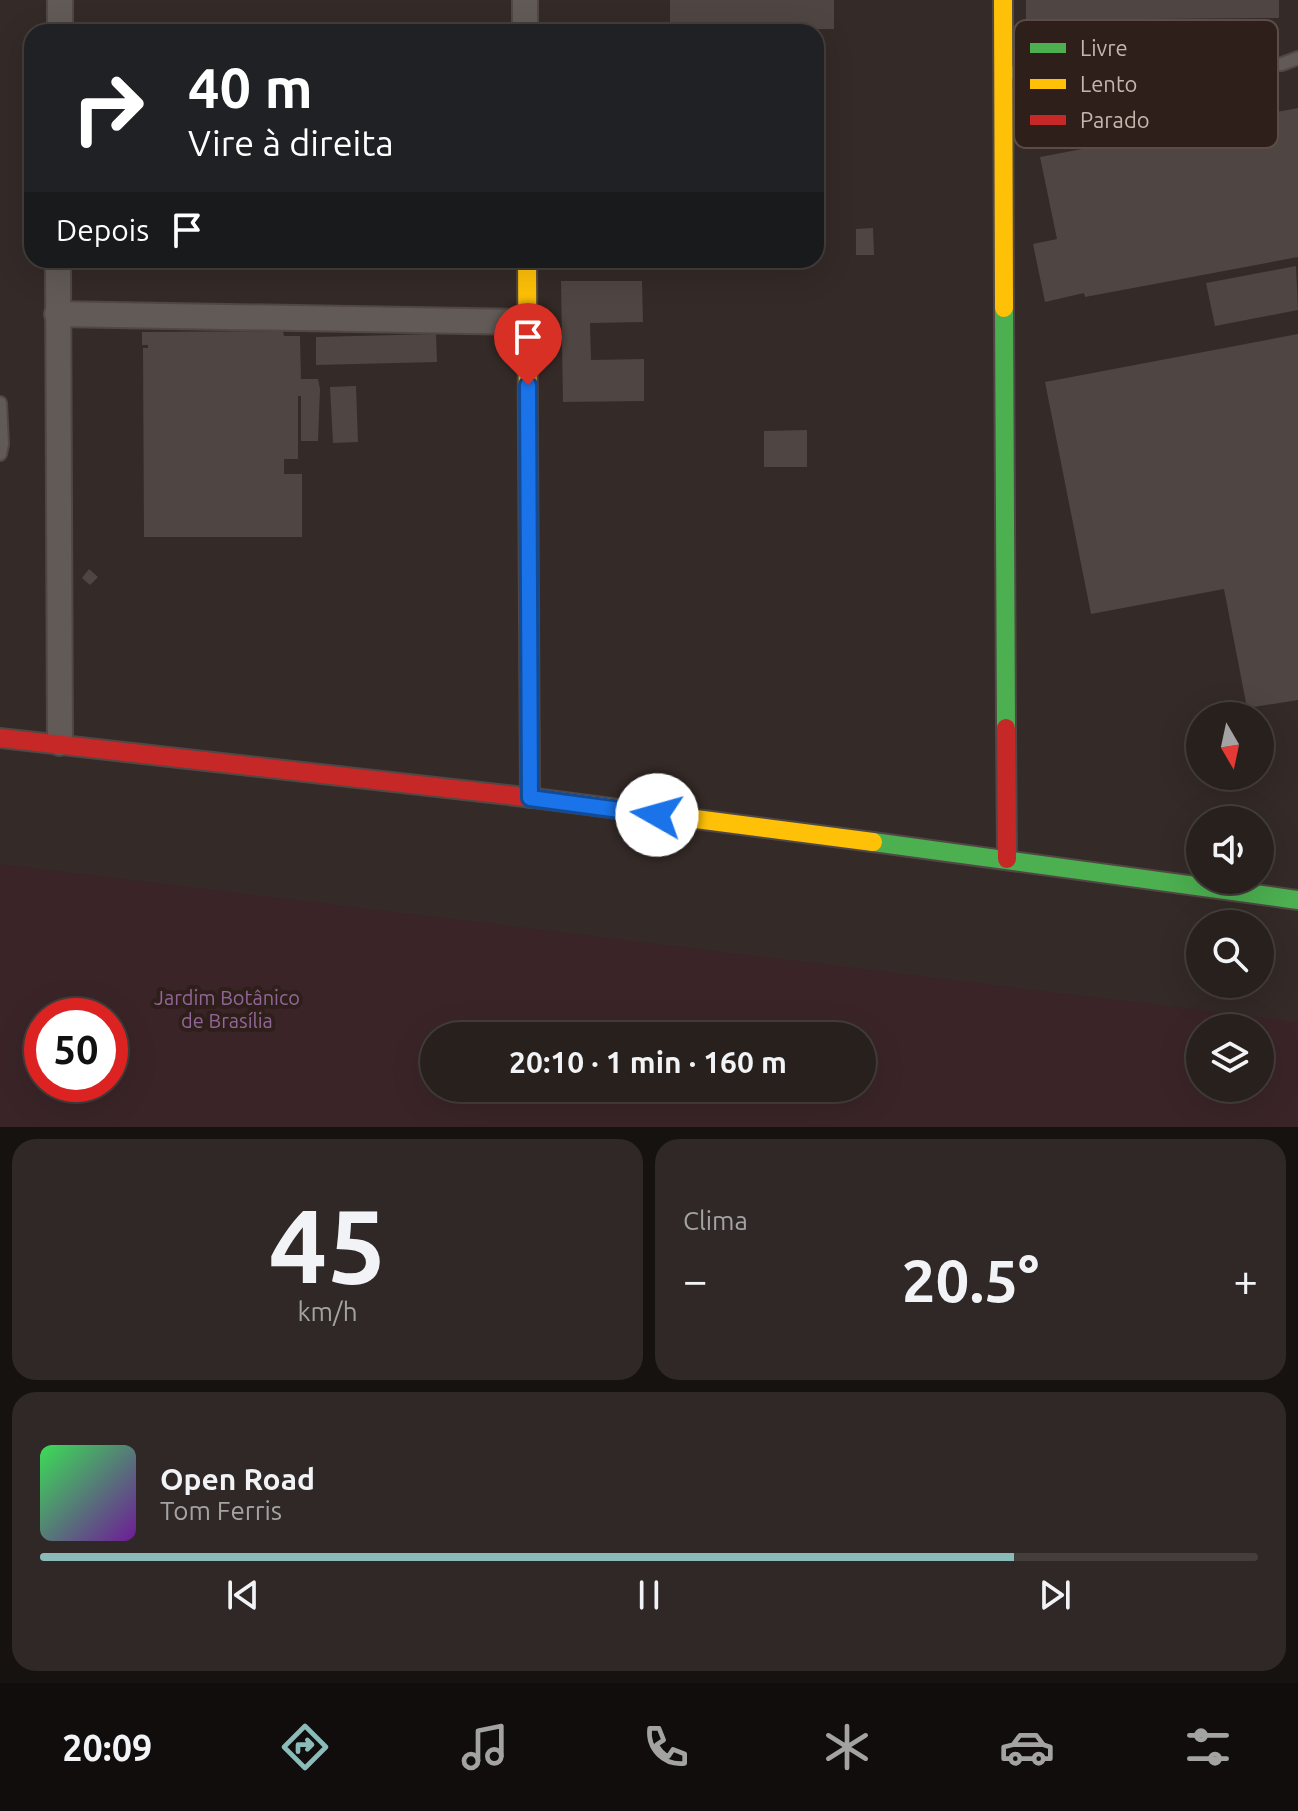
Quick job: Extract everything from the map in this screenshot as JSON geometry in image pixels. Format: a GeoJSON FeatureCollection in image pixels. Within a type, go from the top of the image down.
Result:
{"type":"FeatureCollection","features":[{"type":"Feature","properties":{"kind":"street"},"geometry":{"type":"LineString","coordinates":[[60,0],[60,24]]}},
{"type":"Feature","properties":{"kind":"street"},"geometry":{"type":"LineString","coordinates":[[525,0],[525,24]]}},
{"type":"Feature","properties":{"kind":"street"},"geometry":{"type":"LineString","coordinates":[[1003,0],[1007,859]]}},
{"type":"Feature","properties":{"kind":"street"},"geometry":{"type":"LineString","coordinates":[[58,268],[60,743]]}},
{"type":"Feature","properties":{"kind":"street"},"geometry":{"type":"LineString","coordinates":[[527,268],[530,798]]}},
{"type":"Feature","properties":{"kind":"street"},"geometry":{"type":"LineString","coordinates":[[57,314],[527,322]]}},
{"type":"Feature","properties":{"kind":"street"},"geometry":{"type":"LineString","coordinates":[[0,738],[530,798],[1298,900]]}},
{"type":"Feature","properties":{"kind":"lane"},"geometry":{"type":"LineString","coordinates":[[1278,64],[1298,58]]}},
{"type":"Feature","properties":{"kind":"lane"},"geometry":{"type":"LineString","coordinates":[[1003,73],[1014,73]]}},
{"type":"Feature","properties":{"kind":"lane"},"geometry":{"type":"LineString","coordinates":[[0,403],[0,454]]}},
{"type":"Feature","properties":{"kind":"green space","name":"Jardim Botânico de Brasília"},"geometry":{"type":"Polygon","coordinates":[[[0,864],[1232,1014],[1186,1014],[1186,1102],[1274,1102],[1274,1019],[1298,1022],[1298,1127],[0,1127],[0,864]]]}},
{"type":"Feature","properties":{"kind":"building"},"geometry":{"type":"Polygon","coordinates":[[[670,0],[834,0],[834,29],[824,29],[824,24],[670,24],[670,0]]]}},
{"type":"Feature","properties":{"kind":"building"},"geometry":{"type":"Polygon","coordinates":[[[1026,0],[1279,0],[1279,18],[1026,20],[1026,0]]]}},
{"type":"Feature","properties":{"kind":"building"},"geometry":{"type":"Polygon","coordinates":[[[1298,108],[1298,257],[1045,302],[1033,244],[1057,239],[1040,157],[1087,148],[1278,148],[1278,112],[1298,108]]]}},
{"type":"Feature","properties":{"kind":"building"},"geometry":{"type":"Polygon","coordinates":[[[873,228],[874,255],[856,255],[856,229],[873,228]]]}},
{"type":"Feature","properties":{"kind":"building"},"geometry":{"type":"Polygon","coordinates":[[[1296,266],[1298,310],[1215,326],[1206,283],[1296,266]]]}},
{"type":"Feature","properties":{"kind":"building"},"geometry":{"type":"Polygon","coordinates":[[[561,281],[642,281],[643,322],[590,323],[591,360],[644,359],[644,401],[563,402],[561,281]]]}},
{"type":"Feature","properties":{"kind":"building"},"geometry":{"type":"Polygon","coordinates":[[[283,331],[284,336],[300,336],[301,379],[318,379],[320,389],[318,441],[301,441],[301,396],[298,396],[298,459],[284,459],[284,474],[302,474],[302,537],[144,537],[143,348],[148,348],[148,345],[142,345],[142,332],[283,331]]]}},
{"type":"Feature","properties":{"kind":"building"},"geometry":{"type":"Polygon","coordinates":[[[436,334],[437,362],[316,365],[316,337],[436,334]]]}},
{"type":"Feature","properties":{"kind":"building"},"geometry":{"type":"Polygon","coordinates":[[[1298,334],[1298,700],[1274,704],[1246,702],[1224,589],[1091,614],[1045,382],[1298,334]]]}},
{"type":"Feature","properties":{"kind":"building"},"geometry":{"type":"Polygon","coordinates":[[[356,386],[358,442],[333,443],[330,387],[356,386]]]}},
{"type":"Feature","properties":{"kind":"building"},"geometry":{"type":"Polygon","coordinates":[[[807,430],[807,467],[764,467],[764,431],[807,430]]]}},
{"type":"Feature","properties":{"kind":"building"},"geometry":{"type":"Polygon","coordinates":[[[89,569],[98,577],[90,585],[82,578],[89,569]]]}},
{"type":"Feature","properties":{"kind":"traffic: fast"},"geometry":{"type":"LineString","coordinates":[[1004,308],[1006,728]]}},
{"type":"Feature","properties":{"kind":"traffic: fast"},"geometry":{"type":"LineString","coordinates":[[873,842],[1298,900]]}},
{"type":"Feature","properties":{"kind":"traffic: slow"},"geometry":{"type":"LineString","coordinates":[[1003,0],[1004,308]]}},
{"type":"Feature","properties":{"kind":"traffic: slow"},"geometry":{"type":"LineString","coordinates":[[527,268],[530,798]]}},
{"type":"Feature","properties":{"kind":"traffic: slow"},"geometry":{"type":"LineString","coordinates":[[534,798],[873,842]]}},
{"type":"Feature","properties":{"kind":"traffic: jam"},"geometry":{"type":"LineString","coordinates":[[1006,728],[1007,859]]}},
{"type":"Feature","properties":{"kind":"traffic: jam"},"geometry":{"type":"LineString","coordinates":[[0,738],[534,798]]}},
{"type":"Feature","properties":{"kind":"route"},"geometry":{"type":"LineString","coordinates":[[528,385],[530,798],[657,815]]}}]}
